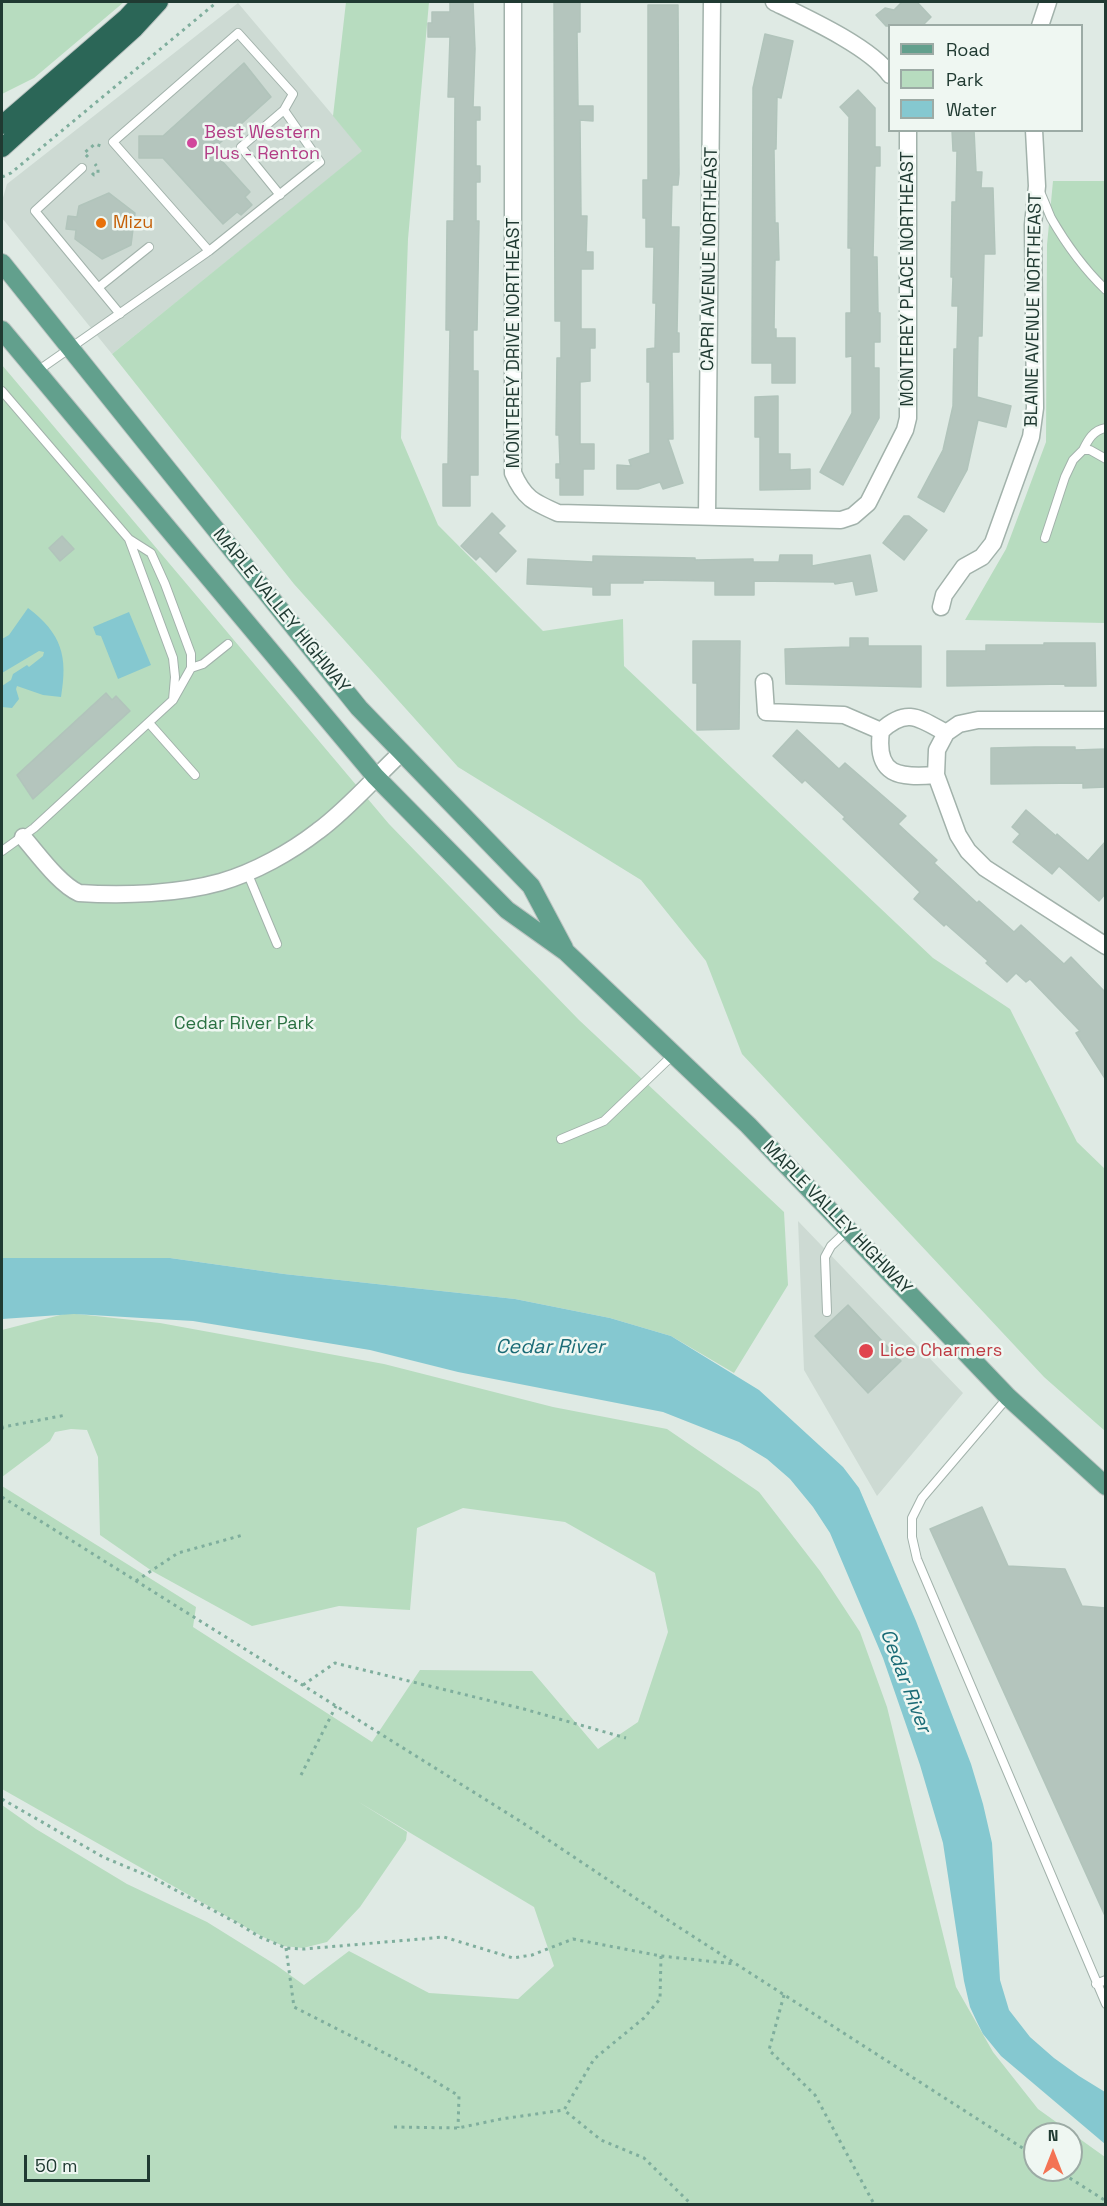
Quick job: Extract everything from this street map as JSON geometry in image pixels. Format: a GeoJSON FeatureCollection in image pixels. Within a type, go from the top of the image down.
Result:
{"type":"FeatureCollection","features":[{"type":"Feature","properties":{"kind":"highway"},"geometry":{"type":"LineString","coordinates":[[2,125],[127,17],[141,2]]}},
{"type":"Feature","properties":{"kind":"highway"},"geometry":{"type":"LineString","coordinates":[[2,148],[135,27],[159,2]]}},
{"type":"Feature","properties":{"kind":"main road","name":"MAPLE VALLEY HIGHWAY"},"geometry":{"type":"LineString","coordinates":[[2,262],[359,708],[531,886],[566,952]]}},
{"type":"Feature","properties":{"kind":"main road","name":"MAPLE VALLEY HIGHWAY"},"geometry":{"type":"LineString","coordinates":[[2,330],[375,776],[507,910],[566,952],[748,1125],[1008,1397],[1106,1486]]}},
{"type":"Feature","properties":{"kind":"street","name":"MONTEREY DRIVE NORTHEAST"},"geometry":{"type":"LineString","coordinates":[[513,2],[513,473],[520,489],[533,502],[558,513],[708,516]]}},
{"type":"Feature","properties":{"kind":"street","name":"CAPRI AVENUE NORTHEAST"},"geometry":{"type":"LineString","coordinates":[[708,516],[712,2]]}},
{"type":"Feature","properties":{"kind":"street"},"geometry":{"type":"LineString","coordinates":[[774,2],[823,25],[874,59],[888,73]]}},
{"type":"Feature","properties":{"kind":"street"},"geometry":{"type":"LineString","coordinates":[[1041,24],[1048,2]]}},
{"type":"Feature","properties":{"kind":"street","name":"MONTEREY PLACE NORTHEAST"},"geometry":{"type":"LineString","coordinates":[[708,516],[841,520],[852,516],[868,503],[906,430],[908,418],[908,132]]}},
{"type":"Feature","properties":{"kind":"street","name":"BLAINE AVENUE NORTHEAST"},"geometry":{"type":"LineString","coordinates":[[941,607],[944,595],[964,567],[982,557],[993,543],[1031,437],[1035,408],[1033,225],[1037,186],[1034,132]]}},
{"type":"Feature","properties":{"kind":"street"},"geometry":{"type":"LineString","coordinates":[[764,682],[766,712],[844,715],[881,731]]}},
{"type":"Feature","properties":{"kind":"street"},"geometry":{"type":"LineString","coordinates":[[936,775],[914,777],[897,774],[884,765],[878,750],[881,731],[893,720],[908,716],[924,721],[946,733]]}},
{"type":"Feature","properties":{"kind":"street"},"geometry":{"type":"LineString","coordinates":[[1106,720],[978,720],[959,724],[946,733],[937,750],[936,775],[951,818],[968,851],[985,868],[1106,946]]}},
{"type":"Feature","properties":{"kind":"street"},"geometry":{"type":"LineString","coordinates":[[23,837],[71,889],[79,893],[168,891],[221,882],[292,849],[319,830],[402,752]]}},
{"type":"Feature","properties":{"kind":"lane"},"geometry":{"type":"LineString","coordinates":[[209,251],[113,142],[238,33],[293,94],[284,110],[242,147],[280,195]]}},
{"type":"Feature","properties":{"kind":"lane"},"geometry":{"type":"LineString","coordinates":[[36,372],[209,251],[320,162],[284,110]]}},
{"type":"Feature","properties":{"kind":"lane"},"geometry":{"type":"LineString","coordinates":[[82,168],[35,211],[120,314]]}},
{"type":"Feature","properties":{"kind":"lane"},"geometry":{"type":"LineString","coordinates":[[1037,186],[1050,216],[1092,277],[1106,290]]}},
{"type":"Feature","properties":{"kind":"lane"},"geometry":{"type":"LineString","coordinates":[[99,287],[149,247]]}},
{"type":"Feature","properties":{"kind":"lane"},"geometry":{"type":"LineString","coordinates":[[2,391],[129,538],[151,553],[191,654],[191,668],[172,700],[23,837],[2,851]]}},
{"type":"Feature","properties":{"kind":"lane"},"geometry":{"type":"LineString","coordinates":[[1045,538],[1073,460],[1083,450],[1090,437],[1099,429],[1106,428]]}},
{"type":"Feature","properties":{"kind":"lane"},"geometry":{"type":"LineString","coordinates":[[1083,450],[1090,450],[1106,459]]}},
{"type":"Feature","properties":{"kind":"lane"},"geometry":{"type":"LineString","coordinates":[[129,538],[173,658],[175,677],[172,700]]}},
{"type":"Feature","properties":{"kind":"lane"},"geometry":{"type":"LineString","coordinates":[[191,668],[203,664],[228,644]]}},
{"type":"Feature","properties":{"kind":"lane"},"geometry":{"type":"LineString","coordinates":[[149,723],[195,775]]}},
{"type":"Feature","properties":{"kind":"lane"},"geometry":{"type":"LineString","coordinates":[[246,872],[277,944]]}},
{"type":"Feature","properties":{"kind":"lane"},"geometry":{"type":"LineString","coordinates":[[561,1139],[604,1121],[674,1054]]}},
{"type":"Feature","properties":{"kind":"lane"},"geometry":{"type":"LineString","coordinates":[[826,1312],[825,1257],[831,1246],[849,1229]]}},
{"type":"Feature","properties":{"kind":"lane"},"geometry":{"type":"LineString","coordinates":[[1008,1397],[922,1498],[912,1518],[912,1536],[922,1570],[1106,2004]]}},
{"type":"Feature","properties":{"kind":"lane"},"geometry":{"type":"LineString","coordinates":[[1096,1984],[1106,1980]]}},
{"type":"Feature","properties":{"kind":"path"},"geometry":{"type":"LineString","coordinates":[[2,177],[11,173],[217,2]]}},
{"type":"Feature","properties":{"kind":"path"},"geometry":{"type":"LineString","coordinates":[[2,1429],[66,1415]]}},
{"type":"Feature","properties":{"kind":"path"},"geometry":{"type":"LineString","coordinates":[[2,1497],[523,1823],[736,1964],[1023,2148]]}},
{"type":"Feature","properties":{"kind":"path"},"geometry":{"type":"LineString","coordinates":[[136,1581],[178,1553],[243,1534]]}},
{"type":"Feature","properties":{"kind":"path"},"geometry":{"type":"LineString","coordinates":[[303,1685],[335,1662],[524,1709],[626,1738]]}},
{"type":"Feature","properties":{"kind":"path"},"geometry":{"type":"LineString","coordinates":[[301,1775],[336,1706]]}},
{"type":"Feature","properties":{"kind":"path"},"geometry":{"type":"LineString","coordinates":[[2,1798],[104,1857],[152,1877],[260,1938],[285,1948],[304,1949],[444,1938],[513,1958],[532,1955],[573,1940],[661,1956],[736,1964]]}},
{"type":"Feature","properties":{"kind":"path"},"geometry":{"type":"LineString","coordinates":[[285,1948],[294,2007],[412,2067],[459,2096],[458,2128]]}},
{"type":"Feature","properties":{"kind":"path"},"geometry":{"type":"LineString","coordinates":[[564,2110],[594,2059],[644,2018],[660,1998],[661,1956]]}},
{"type":"Feature","properties":{"kind":"path"},"geometry":{"type":"LineString","coordinates":[[784,1995],[769,2050],[814,2095],[874,2205]]}},
{"type":"Feature","properties":{"kind":"path"},"geometry":{"type":"LineString","coordinates":[[394,2127],[458,2128],[564,2110],[601,2140],[644,2158],[691,2205]]}},
{"type":"Feature","properties":{"kind":"path"},"geometry":{"type":"LineString","coordinates":[[1076,2182],[1106,2201]]}},
{"type":"Feature","properties":{"kind":"shaded area"},"geometry":{"type":"Polygon","coordinates":[[[238,3],[363,151],[112,354],[2,218],[2,201],[7,184],[238,3]]]}},
{"type":"Feature","properties":{"kind":"shaded area"},"geometry":{"type":"Polygon","coordinates":[[[798,1221],[963,1393],[877,1496],[804,1370],[798,1221]]]}},
{"type":"Feature","properties":{"kind":"green space"},"geometry":{"type":"Polygon","coordinates":[[[2,2],[124,2],[34,78],[2,94],[2,2]]]}},
{"type":"Feature","properties":{"kind":"green space"},"geometry":{"type":"Polygon","coordinates":[[[346,2],[429,2],[408,239],[401,438],[438,525],[543,631],[623,619],[624,666],[933,958],[1010,1009],[1077,1142],[1105,1169],[1105,1431],[1044,1377],[742,1054],[706,961],[641,880],[458,767],[294,584],[112,354],[362,151],[333,116],[346,2]]]}},
{"type":"Feature","properties":{"kind":"green space"},"geometry":{"type":"Polygon","coordinates":[[[1053,181],[1105,181],[1105,623],[965,620],[1006,549],[1046,442],[1047,245],[1053,181]]]}},
{"type":"Feature","properties":{"kind":"green space","name":"Cedar River Park"},"geometry":{"type":"Polygon","coordinates":[[[2,365],[389,824],[579,1020],[784,1212],[788,1285],[734,1373],[671,1336],[610,1318],[515,1299],[284,1274],[170,1258],[2,1258],[2,365]]]}},
{"type":"Feature","properties":{"kind":"green space"},"geometry":{"type":"Polygon","coordinates":[[[68,1313],[160,1323],[384,1364],[553,1407],[667,1429],[759,1492],[820,1571],[860,1632],[887,1707],[956,1987],[993,2052],[1038,2109],[1056,2122],[1023,2122],[1023,2182],[1083,2182],[1083,2141],[1105,2157],[1105,2204],[2,2204],[2,1805],[36,1829],[127,1884],[207,1922],[304,1985],[349,1951],[429,1993],[518,1999],[554,1966],[534,1907],[357,1801],[407,1832],[406,1840],[360,1907],[327,1942],[303,1948],[283,1946],[263,1937],[2,1789],[2,1486],[196,1607],[193,1627],[372,1742],[420,1670],[532,1671],[598,1749],[638,1722],[668,1632],[655,1573],[565,1522],[463,1508],[417,1528],[410,1610],[339,1606],[252,1626],[152,1571],[100,1535],[98,1457],[87,1430],[71,1429],[55,1432],[50,1441],[2,1477],[2,1330],[68,1313]]]}},
{"type":"Feature","properties":{"kind":"water"},"geometry":{"type":"Polygon","coordinates":[[[28,608],[48,627],[60,647],[64,669],[61,697],[43,695],[17,686],[19,699],[12,708],[2,707],[2,686],[11,680],[13,674],[27,665],[29,667],[43,656],[44,652],[39,651],[2,673],[2,639],[9,635],[28,608]]]}},
{"type":"Feature","properties":{"kind":"water"},"geometry":{"type":"Polygon","coordinates":[[[129,612],[151,665],[118,679],[101,636],[96,635],[93,627],[129,612]]]}},
{"type":"Feature","properties":{"kind":"water","name":"Cedar River"},"geometry":{"type":"Polygon","coordinates":[[[2,1258],[170,1258],[284,1274],[515,1299],[610,1318],[671,1336],[759,1390],[843,1467],[859,1488],[916,1621],[971,1764],[983,1804],[992,1843],[1000,1980],[1009,2010],[1030,2037],[1054,2058],[1105,2092],[1105,2144],[1083,2125],[1083,2122],[1079,2122],[1001,2056],[983,2034],[977,2022],[970,2007],[964,1981],[943,1843],[920,1765],[883,1658],[830,1533],[813,1507],[790,1479],[767,1459],[739,1442],[663,1412],[458,1372],[370,1350],[193,1321],[74,1314],[2,1319],[2,1258]]]}},
{"type":"Feature","properties":{"kind":"building"},"geometry":{"type":"Polygon","coordinates":[[[450,2],[473,2],[475,49],[473,107],[480,107],[480,120],[476,120],[476,166],[480,166],[480,182],[476,182],[476,221],[479,221],[477,330],[473,330],[473,371],[478,371],[478,475],[470,475],[470,506],[443,506],[443,464],[448,464],[450,330],[446,330],[447,221],[454,221],[455,97],[448,97],[450,37],[428,37],[428,23],[432,23],[432,12],[450,12],[450,2]]]}},
{"type":"Feature","properties":{"kind":"building"},"geometry":{"type":"Polygon","coordinates":[[[554,2],[580,2],[580,32],[577,32],[578,106],[593,106],[593,121],[580,120],[581,216],[587,216],[586,252],[593,252],[593,269],[581,269],[581,329],[595,329],[595,348],[590,348],[590,381],[580,382],[580,444],[594,444],[594,469],[583,469],[583,495],[560,495],[560,478],[556,478],[556,464],[560,464],[559,435],[556,435],[557,358],[561,358],[561,321],[555,321],[554,2]]]}},
{"type":"Feature","properties":{"kind":"building"},"geometry":{"type":"Polygon","coordinates":[[[902,2],[917,2],[931,17],[924,24],[888,24],[886,26],[876,15],[885,8],[894,10],[902,2]]]}},
{"type":"Feature","properties":{"kind":"building"},"geometry":{"type":"Polygon","coordinates":[[[648,5],[678,5],[679,174],[678,185],[672,185],[671,227],[679,227],[677,333],[679,333],[679,352],[672,352],[673,439],[668,439],[683,483],[663,489],[660,482],[638,489],[617,489],[617,465],[631,466],[629,460],[650,453],[650,382],[647,382],[647,349],[655,348],[656,303],[653,303],[654,247],[646,247],[646,218],[643,218],[643,180],[648,180],[648,5]]]}},
{"type":"Feature","properties":{"kind":"building"},"geometry":{"type":"Polygon","coordinates":[[[765,34],[793,41],[781,98],[777,97],[776,149],[774,149],[775,223],[778,223],[779,260],[775,260],[774,329],[776,329],[776,338],[795,338],[795,383],[772,383],[772,363],[752,363],[753,88],[765,34]]]}},
{"type":"Feature","properties":{"kind":"building","name":"Best Western Plus - Renton"},"geometry":{"type":"Polygon","coordinates":[[[244,63],[271,97],[212,150],[250,192],[245,197],[252,205],[241,215],[237,212],[223,224],[163,158],[139,158],[139,136],[163,136],[244,63]]]}},
{"type":"Feature","properties":{"kind":"building"},"geometry":{"type":"Polygon","coordinates":[[[858,90],[875,108],[875,147],[880,147],[880,166],[875,166],[873,257],[877,257],[878,313],[880,313],[880,342],[874,342],[874,368],[879,368],[879,418],[843,485],[820,472],[852,413],[852,356],[846,357],[846,313],[851,313],[851,248],[848,248],[849,117],[840,107],[858,90]]]}},
{"type":"Feature","properties":{"kind":"building"},"geometry":{"type":"Polygon","coordinates":[[[952,132],[974,132],[976,172],[982,172],[981,188],[993,188],[995,254],[984,254],[982,336],[978,336],[977,397],[1011,406],[1006,427],[978,420],[967,470],[944,512],[918,497],[943,450],[953,406],[954,349],[957,349],[958,306],[952,306],[953,277],[951,277],[952,202],[956,202],[957,151],[953,151],[952,132]]]}},
{"type":"Feature","properties":{"kind":"building","name":"Mizu"},"geometry":{"type":"Polygon","coordinates":[[[109,193],[135,213],[131,245],[102,259],[75,239],[76,230],[66,229],[68,216],[77,217],[79,206],[109,193]]]}},
{"type":"Feature","properties":{"kind":"building"},"geometry":{"type":"Polygon","coordinates":[[[778,396],[778,454],[790,454],[790,470],[810,469],[810,489],[760,490],[760,437],[755,437],[755,397],[778,396]]]}},
{"type":"Feature","properties":{"kind":"building"},"geometry":{"type":"Polygon","coordinates":[[[492,513],[505,526],[498,533],[516,551],[496,572],[480,556],[476,560],[461,546],[492,513]]]}},
{"type":"Feature","properties":{"kind":"building"},"geometry":{"type":"Polygon","coordinates":[[[904,516],[909,516],[927,530],[904,560],[883,543],[904,516]]]}},
{"type":"Feature","properties":{"kind":"building"},"geometry":{"type":"Polygon","coordinates":[[[62,536],[74,549],[60,561],[49,548],[62,536]]]}},
{"type":"Feature","properties":{"kind":"building"},"geometry":{"type":"Polygon","coordinates":[[[780,555],[812,555],[812,566],[870,555],[877,591],[856,595],[853,581],[835,584],[834,582],[754,581],[754,595],[715,595],[715,581],[643,580],[643,583],[610,583],[610,595],[593,595],[593,587],[527,584],[528,559],[593,562],[593,556],[695,558],[695,560],[753,559],[753,562],[779,562],[780,555]]]}},
{"type":"Feature","properties":{"kind":"building"},"geometry":{"type":"Polygon","coordinates":[[[850,638],[868,638],[868,646],[921,646],[921,687],[786,684],[785,649],[850,647],[850,638]]]}},
{"type":"Feature","properties":{"kind":"building"},"geometry":{"type":"Polygon","coordinates":[[[693,641],[740,641],[739,729],[697,730],[697,683],[693,683],[693,641]]]}},
{"type":"Feature","properties":{"kind":"building"},"geometry":{"type":"Polygon","coordinates":[[[1044,643],[1095,643],[1096,686],[1065,686],[1065,684],[947,686],[947,651],[986,651],[986,645],[1044,645],[1044,643]]]}},
{"type":"Feature","properties":{"kind":"building"},"geometry":{"type":"Polygon","coordinates":[[[106,693],[112,700],[116,696],[130,711],[33,799],[17,775],[106,693]]]}},
{"type":"Feature","properties":{"kind":"building"},"geometry":{"type":"Polygon","coordinates":[[[797,730],[839,769],[845,763],[906,816],[898,824],[937,860],[934,863],[977,903],[979,901],[1014,932],[1021,925],[1064,964],[1071,957],[1106,993],[1106,1080],[1076,1033],[1080,1031],[1030,979],[1026,982],[1016,973],[1007,982],[986,963],[988,961],[914,899],[920,892],[843,819],[845,817],[805,780],[802,783],[773,756],[797,730]]]}},
{"type":"Feature","properties":{"kind":"building"},"geometry":{"type":"Polygon","coordinates":[[[1075,747],[1075,750],[1106,749],[1106,787],[1083,788],[1083,783],[991,784],[991,748],[1075,747]]]}},
{"type":"Feature","properties":{"kind":"building"},"geometry":{"type":"Polygon","coordinates":[[[1026,810],[1088,861],[1106,841],[1106,893],[1099,901],[1059,866],[1052,874],[1013,842],[1020,834],[1012,827],[1026,810]]]}},
{"type":"Feature","properties":{"kind":"building"},"geometry":{"type":"Polygon","coordinates":[[[848,1305],[901,1361],[868,1393],[815,1336],[848,1305]]]}},
{"type":"Feature","properties":{"kind":"building"},"geometry":{"type":"Polygon","coordinates":[[[982,1507],[1008,1566],[1065,1569],[1082,1606],[1106,1608],[1106,1918],[930,1529],[982,1507]]]}},
{"type":"Feature","properties":{"kind":"place","name":"Best Western Plus - Renton"},"geometry":{"type":"Point","coordinates":[192,143]}},
{"type":"Feature","properties":{"kind":"place","name":"Mizu"},"geometry":{"type":"Point","coordinates":[101,223]}},
{"type":"Feature","properties":{"kind":"place","name":"Lice Charmers"},"geometry":{"type":"Point","coordinates":[866,1351]}}]}
